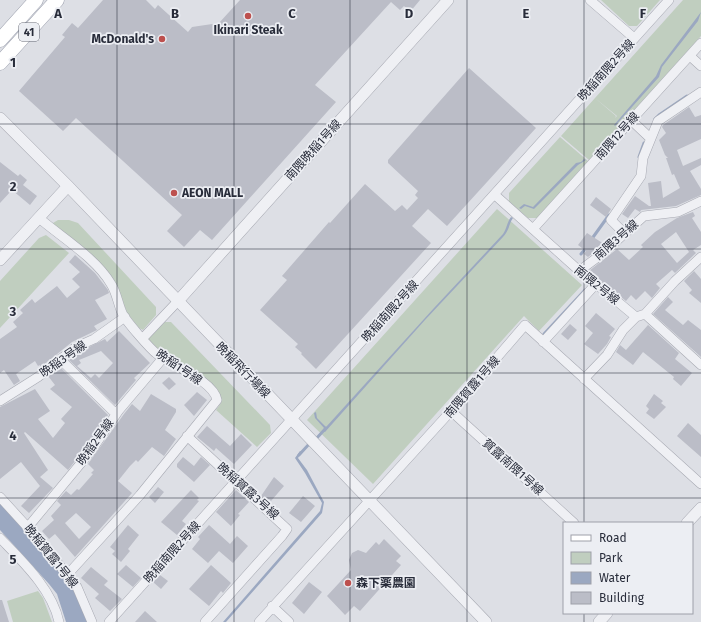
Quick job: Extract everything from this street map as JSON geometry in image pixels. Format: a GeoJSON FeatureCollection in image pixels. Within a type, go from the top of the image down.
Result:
{"type":"FeatureCollection","features":[{"type":"Feature","properties":{"kind":"main road","name":"41"},"geometry":{"type":"LineString","coordinates":[[0,40],[36,0]]}},
{"type":"Feature","properties":{"kind":"main road","name":"41"},"geometry":{"type":"LineString","coordinates":[[0,63],[57,0]]}},
{"type":"Feature","properties":{"kind":"street","name":"南隈晩稲1号線"},"geometry":{"type":"LineString","coordinates":[[178,301],[448,0]]}},
{"type":"Feature","properties":{"kind":"street"},"geometry":{"type":"LineString","coordinates":[[590,0],[634,38]]}},
{"type":"Feature","properties":{"kind":"street","name":"晩稲南隈2号線"},"geometry":{"type":"LineString","coordinates":[[109,622],[669,0]]}},
{"type":"Feature","properties":{"kind":"street","name":"南隈12号線"},"geometry":{"type":"LineString","coordinates":[[533,228],[701,43]]}},
{"type":"Feature","properties":{"kind":"street"},"geometry":{"type":"LineString","coordinates":[[690,56],[701,66]]}},
{"type":"Feature","properties":{"kind":"street"},"geometry":{"type":"LineString","coordinates":[[624,233],[611,220],[642,176],[643,158],[658,121],[701,92]]}},
{"type":"Feature","properties":{"kind":"street","name":"晩稲飛行場線"},"geometry":{"type":"LineString","coordinates":[[0,118],[68,186],[486,622]]}},
{"type":"Feature","properties":{"kind":"street"},"geometry":{"type":"LineString","coordinates":[[631,120],[650,138]]}},
{"type":"Feature","properties":{"kind":"street"},"geometry":{"type":"LineString","coordinates":[[0,260],[68,186]]}},
{"type":"Feature","properties":{"kind":"street","name":"南隈2号線"},"geometry":{"type":"LineString","coordinates":[[495,195],[595,285],[640,316],[701,365]]}},
{"type":"Feature","properties":{"kind":"street","name":"南隈3号線"},"geometry":{"type":"LineString","coordinates":[[579,271],[602,254],[644,216],[678,212],[701,201]]}},
{"type":"Feature","properties":{"kind":"street","name":"晩稲1号線"},"geometry":{"type":"LineString","coordinates":[[39,218],[101,271],[111,283],[125,317],[157,354],[192,374],[216,396],[216,400],[140,495],[68,574]]}},
{"type":"Feature","properties":{"kind":"street"},"geometry":{"type":"LineString","coordinates":[[584,379],[610,350],[623,330],[640,316],[674,281],[701,257]]}},
{"type":"Feature","properties":{"kind":"street"},"geometry":{"type":"LineString","coordinates":[[543,342],[595,285]]}},
{"type":"Feature","properties":{"kind":"street"},"geometry":{"type":"LineString","coordinates":[[142,338],[178,301]]}},
{"type":"Feature","properties":{"kind":"street","name":"晩稲3号線"},"geometry":{"type":"LineString","coordinates":[[0,401],[38,377],[76,347],[94,339],[125,317]]}},
{"type":"Feature","properties":{"kind":"street","name":"南隈賀露1号線"},"geometry":{"type":"LineString","coordinates":[[259,622],[272,606],[370,502],[525,325],[701,484]]}},
{"type":"Feature","properties":{"kind":"street","name":"晩稲2号線"},"geometry":{"type":"LineString","coordinates":[[28,527],[91,451],[116,414],[163,358]]}},
{"type":"Feature","properties":{"kind":"street"},"geometry":{"type":"LineString","coordinates":[[60,360],[116,414]]}},
{"type":"Feature","properties":{"kind":"street","name":"賀露南隈1号線"},"geometry":{"type":"LineString","coordinates":[[451,411],[573,522]]}},
{"type":"Feature","properties":{"kind":"street","name":"晩稲賀露3号線"},"geometry":{"type":"LineString","coordinates":[[187,436],[287,529],[205,622]]}},
{"type":"Feature","properties":{"kind":"street","name":"晩稲賀露1号線"},"geometry":{"type":"LineString","coordinates":[[0,497],[68,574],[77,587],[92,622]]}},
{"type":"Feature","properties":{"kind":"street"},"geometry":{"type":"LineString","coordinates":[[688,522],[701,508]]}},
{"type":"Feature","properties":{"kind":"street"},"geometry":{"type":"LineString","coordinates":[[0,538],[29,569],[46,593],[59,622]]}},
{"type":"Feature","properties":{"kind":"street"},"geometry":{"type":"LineString","coordinates":[[272,606],[289,622]]}},
{"type":"Feature","properties":{"kind":"street"},"geometry":{"type":"LineString","coordinates":[[599,622],[606,614]]}},
{"type":"Feature","properties":{"kind":"green space"},"geometry":{"type":"Polygon","coordinates":[[[601,0],[660,0],[637,26],[629,26],[601,0]]]}},
{"type":"Feature","properties":{"kind":"green space"},"geometry":{"type":"Polygon","coordinates":[[[683,0],[701,0],[701,36],[589,160],[561,136],[595,98],[683,0]]]}},
{"type":"Feature","properties":{"kind":"green space"},"geometry":{"type":"Polygon","coordinates":[[[560,137],[588,161],[537,218],[528,218],[509,202],[509,193],[560,137]]]}},
{"type":"Feature","properties":{"kind":"green space"},"geometry":{"type":"Polygon","coordinates":[[[497,209],[582,285],[539,331],[524,316],[373,484],[307,420],[497,209]]]}},
{"type":"Feature","properties":{"kind":"green space"},"geometry":{"type":"Polygon","coordinates":[[[58,220],[69,220],[78,223],[156,307],[156,315],[143,330],[139,328],[127,313],[115,282],[54,227],[53,223],[58,220]]]}},
{"type":"Feature","properties":{"kind":"green space"},"geometry":{"type":"Polygon","coordinates":[[[46,235],[69,253],[0,328],[0,281],[39,238],[46,235]]]}},
{"type":"Feature","properties":{"kind":"green space"},"geometry":{"type":"Polygon","coordinates":[[[165,322],[171,322],[270,425],[271,433],[257,447],[216,410],[221,403],[221,397],[195,373],[159,352],[148,339],[165,322]]]}},
{"type":"Feature","properties":{"kind":"green space"},"geometry":{"type":"Polygon","coordinates":[[[38,591],[43,598],[52,622],[13,622],[7,601],[38,591]]]}},
{"type":"Feature","properties":{"kind":"water"},"geometry":{"type":"Polygon","coordinates":[[[701,12],[698,21],[662,67],[659,77],[615,126],[614,125],[656,76],[661,65],[701,12]]]}},
{"type":"Feature","properties":{"kind":"water"},"geometry":{"type":"Polygon","coordinates":[[[584,159],[586,160],[578,165],[534,209],[525,206],[521,209],[519,208],[524,204],[533,207],[576,163],[581,162],[584,159]]]}},
{"type":"Feature","properties":{"kind":"water"},"geometry":{"type":"Polygon","coordinates":[[[511,217],[513,218],[503,237],[425,320],[325,432],[323,431],[324,428],[315,418],[314,413],[316,412],[317,418],[326,427],[503,234],[511,217]]]}},
{"type":"Feature","properties":{"kind":"water"},"geometry":{"type":"Polygon","coordinates":[[[300,451],[302,452],[298,458],[307,470],[324,502],[322,513],[226,622],[223,622],[320,511],[322,503],[295,458],[300,451]]]}},
{"type":"Feature","properties":{"kind":"water"},"geometry":{"type":"Polygon","coordinates":[[[0,503],[72,586],[88,622],[66,622],[57,594],[0,530],[0,503]]]}},
{"type":"Feature","properties":{"kind":"building","name":"AEON MALL"},"geometry":{"type":"Polygon","coordinates":[[[103,0],[146,0],[155,9],[158,5],[188,32],[192,27],[219,23],[240,0],[420,0],[410,12],[404,6],[400,10],[391,2],[315,85],[336,102],[212,240],[200,230],[184,247],[167,231],[182,215],[76,118],[63,131],[19,91],[65,37],[62,35],[72,23],[78,28],[103,0]]]}},
{"type":"Feature","properties":{"kind":"building"},"geometry":{"type":"Polygon","coordinates":[[[469,68],[536,128],[447,226],[428,209],[412,226],[431,243],[316,369],[295,347],[298,344],[260,310],[287,280],[282,276],[329,222],[330,223],[365,184],[395,211],[402,205],[407,210],[418,198],[415,195],[418,191],[388,163],[388,160],[469,68]]]}},
{"type":"Feature","properties":{"kind":"building"},"geometry":{"type":"Polygon","coordinates":[[[689,107],[695,117],[701,115],[701,139],[677,150],[683,166],[701,158],[701,165],[690,171],[701,189],[701,195],[676,206],[641,210],[640,212],[635,209],[628,218],[622,214],[635,196],[651,206],[648,183],[661,181],[663,198],[680,188],[674,174],[672,175],[666,158],[668,158],[665,155],[659,140],[666,133],[662,127],[663,125],[689,107]]]}},
{"type":"Feature","properties":{"kind":"building"},"geometry":{"type":"Polygon","coordinates":[[[0,162],[18,176],[20,174],[27,180],[23,185],[37,196],[30,205],[12,190],[0,203],[0,162]]]}},
{"type":"Feature","properties":{"kind":"building"},"geometry":{"type":"Polygon","coordinates":[[[596,197],[611,209],[606,217],[590,205],[596,197]]]}},
{"type":"Feature","properties":{"kind":"building"},"geometry":{"type":"Polygon","coordinates":[[[693,212],[695,216],[692,218],[701,232],[701,245],[693,250],[696,253],[675,273],[672,270],[656,284],[660,288],[652,298],[645,291],[636,300],[631,295],[626,301],[589,271],[617,249],[629,260],[643,247],[641,245],[655,232],[677,218],[693,212]],[[676,232],[661,244],[677,263],[689,252],[676,232]]]}},
{"type":"Feature","properties":{"kind":"building"},"geometry":{"type":"Polygon","coordinates":[[[587,233],[604,244],[588,257],[584,254],[586,251],[578,245],[587,233]]]}},
{"type":"Feature","properties":{"kind":"building"},"geometry":{"type":"Polygon","coordinates":[[[75,255],[95,273],[108,290],[109,293],[95,300],[107,319],[94,326],[97,330],[72,342],[41,367],[40,365],[38,366],[35,361],[16,374],[20,381],[14,385],[4,370],[0,373],[0,339],[17,327],[13,322],[23,313],[20,310],[32,299],[35,303],[57,286],[67,298],[80,287],[72,279],[80,272],[69,262],[75,255]]]}},
{"type":"Feature","properties":{"kind":"building"},"geometry":{"type":"Polygon","coordinates":[[[694,271],[701,279],[701,303],[689,293],[692,290],[684,281],[694,271]]]}},
{"type":"Feature","properties":{"kind":"building"},"geometry":{"type":"Polygon","coordinates":[[[668,297],[673,302],[665,310],[683,325],[688,320],[701,330],[701,357],[653,314],[668,297]]]}},
{"type":"Feature","properties":{"kind":"building"},"geometry":{"type":"Polygon","coordinates":[[[596,313],[615,329],[609,336],[611,337],[607,344],[598,354],[584,344],[593,333],[585,326],[596,313]]]}},
{"type":"Feature","properties":{"kind":"building"},"geometry":{"type":"Polygon","coordinates":[[[570,324],[577,330],[568,340],[561,334],[570,324]]]}},
{"type":"Feature","properties":{"kind":"building"},"geometry":{"type":"Polygon","coordinates":[[[647,324],[679,353],[675,359],[692,373],[681,386],[673,379],[674,377],[643,352],[633,365],[616,352],[620,345],[626,350],[648,325],[647,324]]]}},
{"type":"Feature","properties":{"kind":"building"},"geometry":{"type":"Polygon","coordinates":[[[119,331],[150,363],[134,378],[136,380],[115,405],[69,360],[79,352],[105,339],[107,342],[119,331]],[[101,351],[79,360],[81,363],[77,366],[91,378],[95,374],[99,378],[113,363],[101,351]]]}},
{"type":"Feature","properties":{"kind":"building"},"geometry":{"type":"Polygon","coordinates":[[[60,367],[108,415],[68,470],[25,432],[24,433],[48,470],[40,477],[53,488],[29,513],[21,506],[40,486],[21,462],[0,479],[0,407],[35,389],[50,411],[38,419],[53,438],[65,423],[61,419],[72,407],[50,389],[55,385],[48,376],[60,367]]]}},
{"type":"Feature","properties":{"kind":"building"},"geometry":{"type":"Polygon","coordinates":[[[169,377],[176,384],[169,390],[162,383],[169,377]]]}},
{"type":"Feature","properties":{"kind":"building"},"geometry":{"type":"Polygon","coordinates":[[[197,392],[207,400],[194,416],[184,405],[197,392]]]}},
{"type":"Feature","properties":{"kind":"building"},"geometry":{"type":"Polygon","coordinates":[[[151,394],[176,409],[176,412],[165,430],[176,439],[164,456],[152,447],[138,462],[136,460],[130,466],[118,481],[132,493],[75,557],[55,534],[49,539],[42,531],[54,520],[51,516],[61,505],[57,501],[66,491],[71,495],[77,489],[79,490],[93,474],[91,473],[94,470],[88,464],[132,404],[140,411],[151,394]],[[76,513],[65,523],[79,539],[91,527],[76,513]]]}},
{"type":"Feature","properties":{"kind":"building"},"geometry":{"type":"Polygon","coordinates":[[[654,394],[663,401],[661,403],[666,407],[654,419],[646,413],[649,409],[646,406],[654,394]]]}},
{"type":"Feature","properties":{"kind":"building"},"geometry":{"type":"Polygon","coordinates":[[[688,423],[701,435],[701,457],[677,436],[688,423]]]}},
{"type":"Feature","properties":{"kind":"building"},"geometry":{"type":"Polygon","coordinates":[[[207,426],[230,446],[241,434],[252,445],[234,464],[216,448],[214,451],[197,437],[207,426]]]}},
{"type":"Feature","properties":{"kind":"building"},"geometry":{"type":"Polygon","coordinates":[[[183,457],[194,466],[201,457],[210,465],[194,482],[177,467],[177,464],[183,457]]]}},
{"type":"Feature","properties":{"kind":"building"},"geometry":{"type":"Polygon","coordinates":[[[274,477],[284,486],[271,501],[269,499],[267,501],[261,496],[274,477]]]}},
{"type":"Feature","properties":{"kind":"building"},"geometry":{"type":"Polygon","coordinates":[[[158,487],[164,492],[155,503],[149,497],[158,487]]]}},
{"type":"Feature","properties":{"kind":"building"},"geometry":{"type":"Polygon","coordinates":[[[191,490],[199,498],[197,500],[199,501],[182,521],[186,524],[177,535],[161,522],[191,490]]]}},
{"type":"Feature","properties":{"kind":"building"},"geometry":{"type":"Polygon","coordinates":[[[236,490],[249,502],[238,514],[240,515],[231,526],[216,512],[236,490]]]}},
{"type":"Feature","properties":{"kind":"building"},"geometry":{"type":"Polygon","coordinates":[[[303,496],[315,506],[301,522],[289,513],[303,496]]]}},
{"type":"Feature","properties":{"kind":"building"},"geometry":{"type":"Polygon","coordinates":[[[128,525],[139,535],[128,549],[130,551],[121,562],[112,554],[115,551],[110,547],[128,525]]]}},
{"type":"Feature","properties":{"kind":"building"},"geometry":{"type":"Polygon","coordinates":[[[209,525],[230,544],[237,536],[248,546],[233,563],[219,551],[208,563],[192,549],[200,539],[198,537],[209,525]]]}},
{"type":"Feature","properties":{"kind":"building"},"geometry":{"type":"Polygon","coordinates":[[[384,539],[401,556],[396,561],[401,565],[360,611],[354,606],[345,615],[327,596],[351,570],[349,560],[352,553],[358,550],[366,553],[376,542],[379,545],[384,539]]]}},
{"type":"Feature","properties":{"kind":"building"},"geometry":{"type":"Polygon","coordinates":[[[126,565],[141,578],[133,587],[117,574],[126,565]]]}},
{"type":"Feature","properties":{"kind":"building"},"geometry":{"type":"Polygon","coordinates":[[[211,565],[231,583],[223,593],[221,591],[209,606],[189,589],[211,565]]]}},
{"type":"Feature","properties":{"kind":"building"},"geometry":{"type":"Polygon","coordinates":[[[91,567],[108,581],[104,585],[122,599],[110,611],[95,598],[99,594],[81,578],[91,567]]]}},
{"type":"Feature","properties":{"kind":"building"},"geometry":{"type":"Polygon","coordinates":[[[160,575],[168,581],[161,589],[153,582],[160,575]]]}},
{"type":"Feature","properties":{"kind":"building"},"geometry":{"type":"Polygon","coordinates":[[[309,582],[322,592],[304,614],[292,603],[309,582]]]}},
{"type":"Feature","properties":{"kind":"building"},"geometry":{"type":"Polygon","coordinates":[[[0,600],[2,600],[9,622],[0,622],[0,600]]]}},
{"type":"Feature","properties":{"kind":"building"},"geometry":{"type":"Polygon","coordinates":[[[145,611],[157,622],[135,622],[145,611]]]}},
{"type":"Feature","properties":{"kind":"waterway"},"geometry":{"type":"LineString","coordinates":[[655,119],[687,96]]}},
{"type":"Feature","properties":{"kind":"waterway"},"geometry":{"type":"LineString","coordinates":[[639,157],[644,143]]}},
{"type":"Feature","properties":{"kind":"waterway"},"geometry":{"type":"LineString","coordinates":[[591,240],[609,215]]}},
{"type":"Feature","properties":{"kind":"waterway"},"geometry":{"type":"LineString","coordinates":[[581,254],[586,248]]}},
{"type":"Feature","properties":{"kind":"waterway"},"geometry":{"type":"LineString","coordinates":[[544,334],[585,290]]}},
{"type":"Feature","properties":{"kind":"waterway"},"geometry":{"type":"LineString","coordinates":[[315,440],[326,428]]}},
{"type":"Feature","properties":{"kind":"waterway"},"geometry":{"type":"LineString","coordinates":[[299,455],[310,443]]}},
{"type":"Feature","properties":{"kind":"place","name":"Ikinari Steak"},"geometry":{"type":"Point","coordinates":[248,16]}},
{"type":"Feature","properties":{"kind":"place","name":"McDonald's"},"geometry":{"type":"Point","coordinates":[162,39]}},
{"type":"Feature","properties":{"kind":"place","name":"AEON MALL"},"geometry":{"type":"Point","coordinates":[174,193]}},
{"type":"Feature","properties":{"kind":"place","name":"森下薬農園"},"geometry":{"type":"Point","coordinates":[348,583]}}]}
